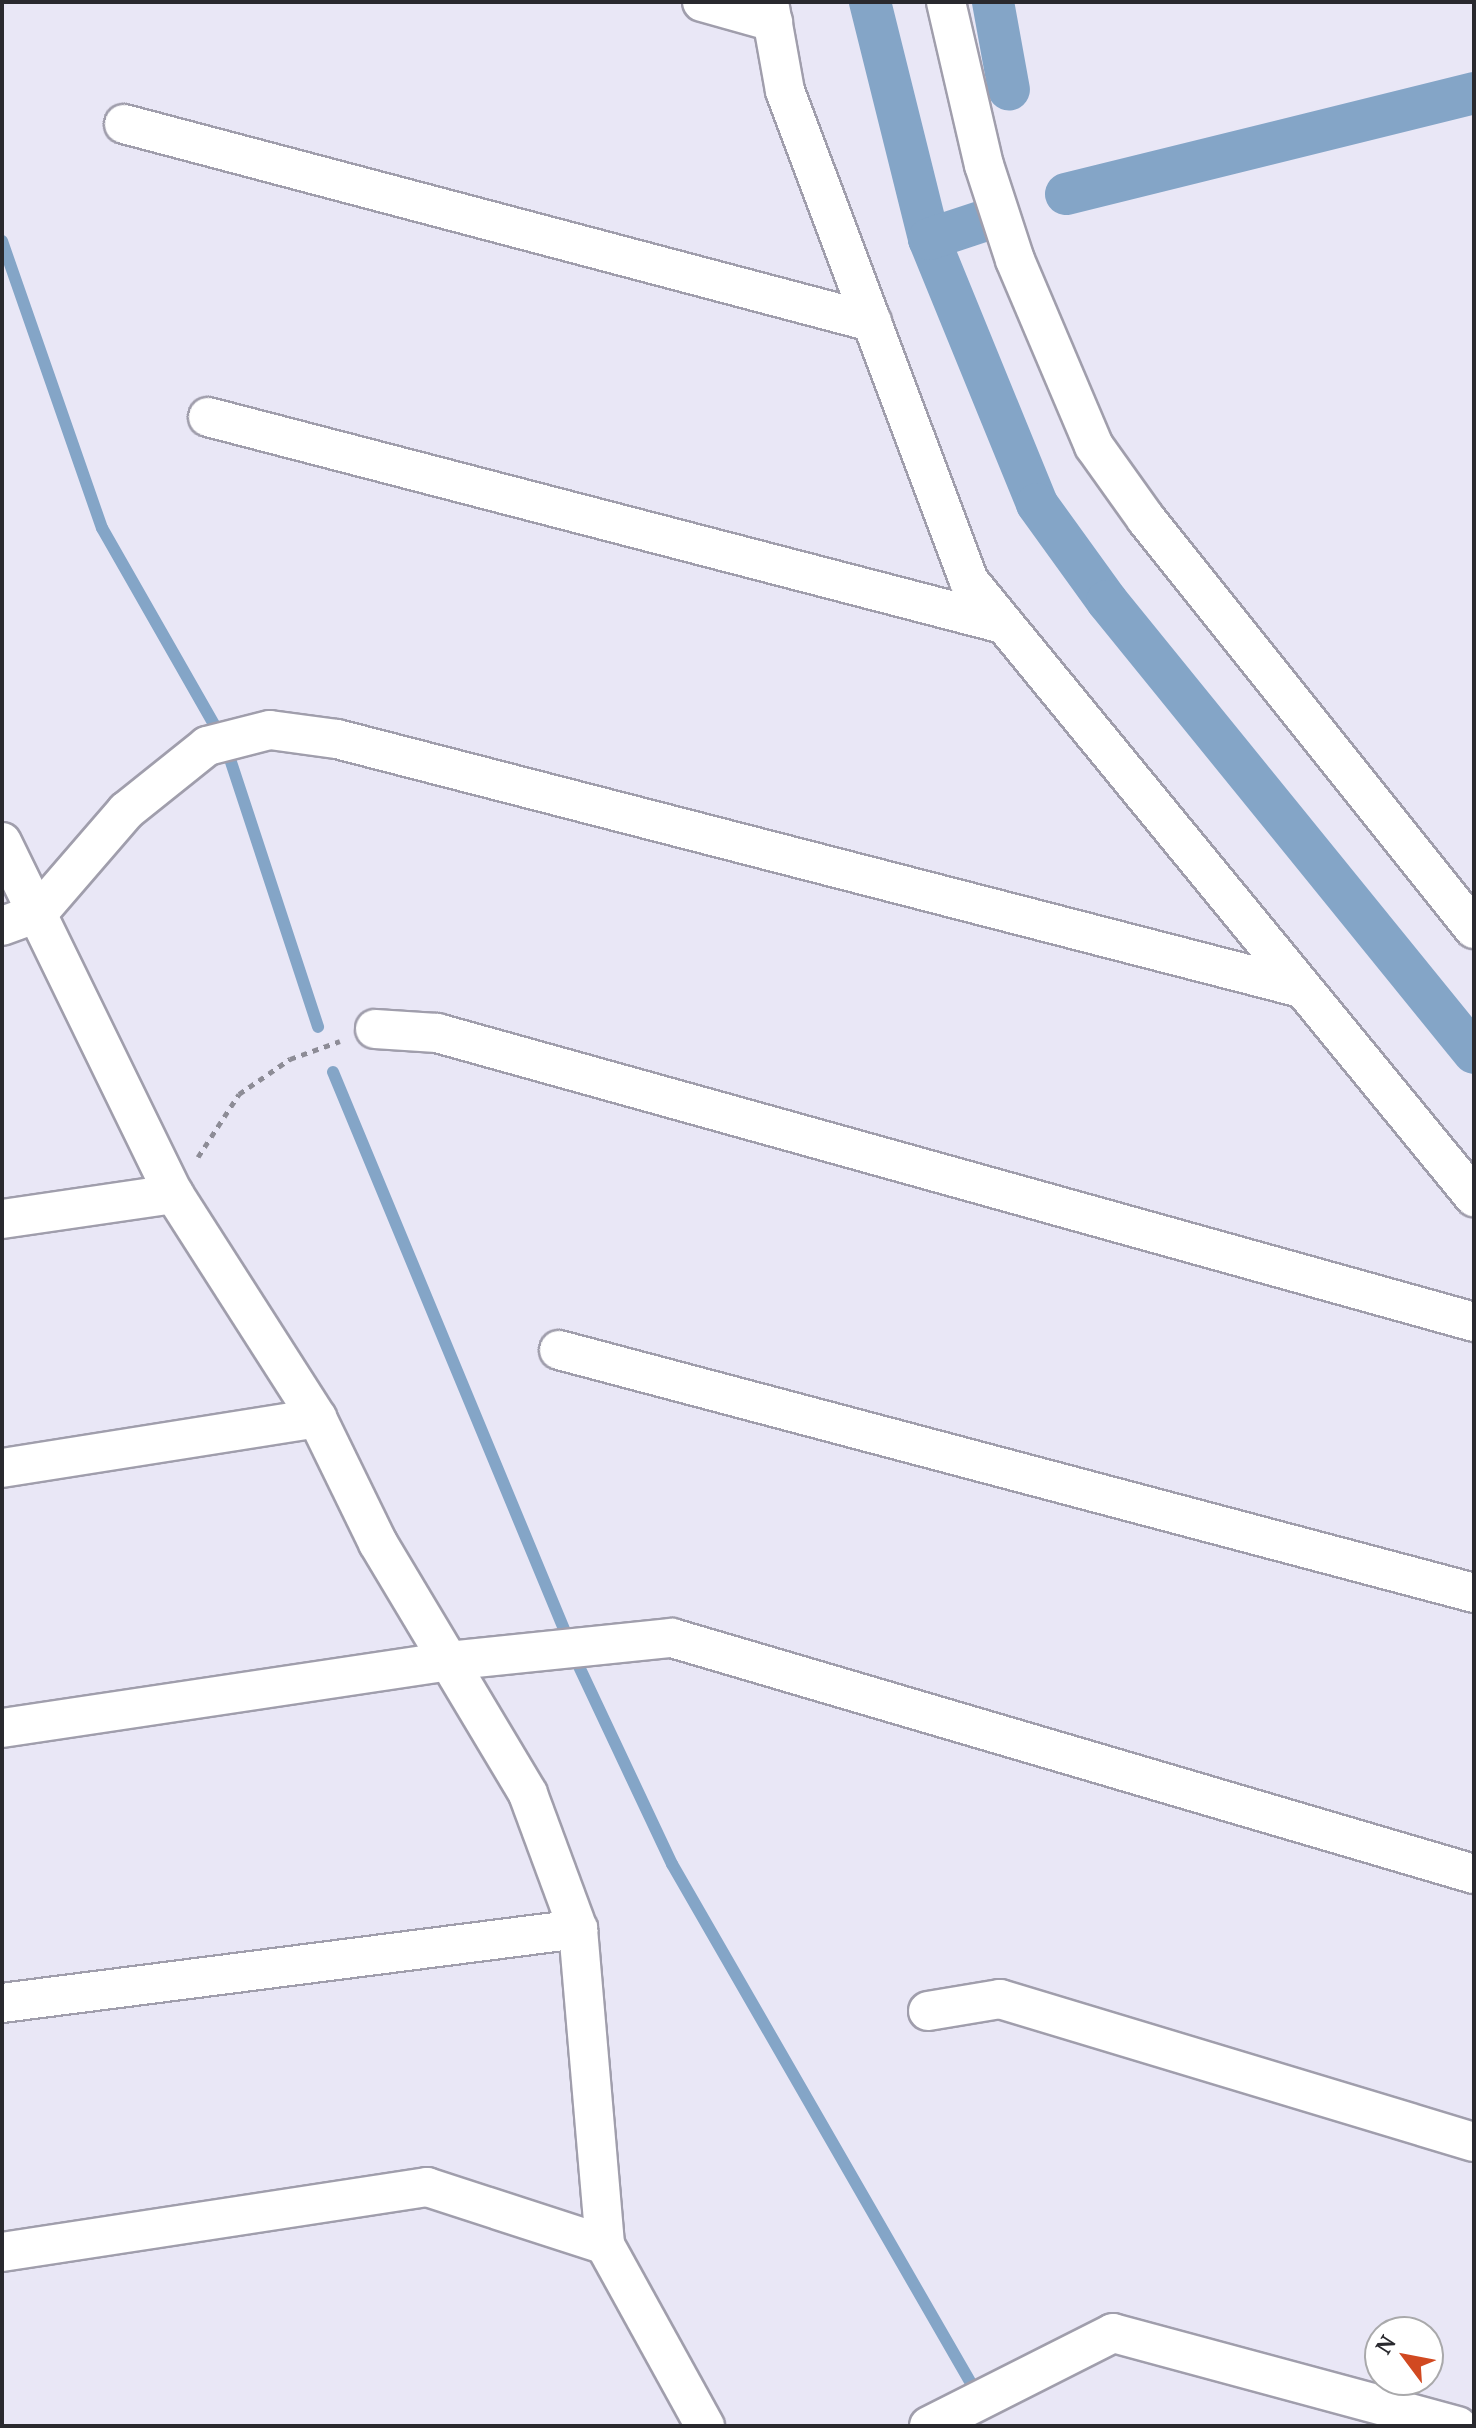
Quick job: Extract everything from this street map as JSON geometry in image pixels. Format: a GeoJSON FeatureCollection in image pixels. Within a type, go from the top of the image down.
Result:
{"type":"FeatureCollection","features":[{"type":"Feature","properties":{"kind":"street"},"geometry":{"type":"LineString","coordinates":[[702,2],[771,12],[785,91],[969,581],[1474,1197]]}},
{"type":"Feature","properties":{"kind":"street"},"geometry":{"type":"LineString","coordinates":[[946,2],[984,165],[1015,260],[1094,446],[1146,519],[1474,929]]}},
{"type":"Feature","properties":{"kind":"street"},"geometry":{"type":"LineString","coordinates":[[124,124],[872,322]]}},
{"type":"Feature","properties":{"kind":"street"},"geometry":{"type":"LineString","coordinates":[[208,417],[1003,624]]}},
{"type":"Feature","properties":{"kind":"street"},"geometry":{"type":"LineString","coordinates":[[2,926],[38,913],[126,811],[207,746],[270,730],[337,739],[1301,988]]}},
{"type":"Feature","properties":{"kind":"street"},"geometry":{"type":"LineString","coordinates":[[2,842],[174,1194],[317,1418],[378,1543],[528,1794],[578,1929],[605,2245],[705,2426]]}},
{"type":"Feature","properties":{"kind":"street"},"geometry":{"type":"LineString","coordinates":[[375,1029],[437,1033],[1474,1322]]}},
{"type":"Feature","properties":{"kind":"street"},"geometry":{"type":"LineString","coordinates":[[2,1219],[174,1194]]}},
{"type":"Feature","properties":{"kind":"street"},"geometry":{"type":"LineString","coordinates":[[559,1350],[1474,1593]]}},
{"type":"Feature","properties":{"kind":"street"},"geometry":{"type":"LineString","coordinates":[[2,1468],[317,1418]]}},
{"type":"Feature","properties":{"kind":"street"},"geometry":{"type":"LineString","coordinates":[[2,1728],[448,1661],[672,1638],[1474,1874]]}},
{"type":"Feature","properties":{"kind":"street"},"geometry":{"type":"LineString","coordinates":[[2,2003],[578,1929]]}},
{"type":"Feature","properties":{"kind":"street"},"geometry":{"type":"LineString","coordinates":[[928,2011],[1000,1999],[1474,2142]]}},
{"type":"Feature","properties":{"kind":"street"},"geometry":{"type":"LineString","coordinates":[[2,2252],[427,2187],[605,2245]]}},
{"type":"Feature","properties":{"kind":"street"},"geometry":{"type":"LineString","coordinates":[[929,2426],[1113,2333],[1458,2426]]}},
{"type":"Feature","properties":{"kind":"path"},"geometry":{"type":"LineString","coordinates":[[174,1194],[239,1094],[290,1059],[375,1029]]}},
{"type":"Feature","properties":{"kind":"waterway"},"geometry":{"type":"LineString","coordinates":[[870,2],[929,239],[1037,504],[1107,601],[1474,1053]]}},
{"type":"Feature","properties":{"kind":"waterway"},"geometry":{"type":"LineString","coordinates":[[993,2],[1009,90]]}},
{"type":"Feature","properties":{"kind":"waterway"},"geometry":{"type":"LineString","coordinates":[[1066,194],[1474,93]]}},
{"type":"Feature","properties":{"kind":"waterway"},"geometry":{"type":"LineString","coordinates":[[929,239],[986,220]]}},
{"type":"Feature","properties":{"kind":"waterway"},"geometry":{"type":"LineString","coordinates":[[2,241],[102,528],[218,731]]}},
{"type":"Feature","properties":{"kind":"waterway"},"geometry":{"type":"LineString","coordinates":[[230,759],[318,1027]]}},
{"type":"Feature","properties":{"kind":"waterway"},"geometry":{"type":"LineString","coordinates":[[333,1072],[564,1629]]}},
{"type":"Feature","properties":{"kind":"waterway"},"geometry":{"type":"LineString","coordinates":[[575,1658],[672,1864],[972,2385]]}}]}
